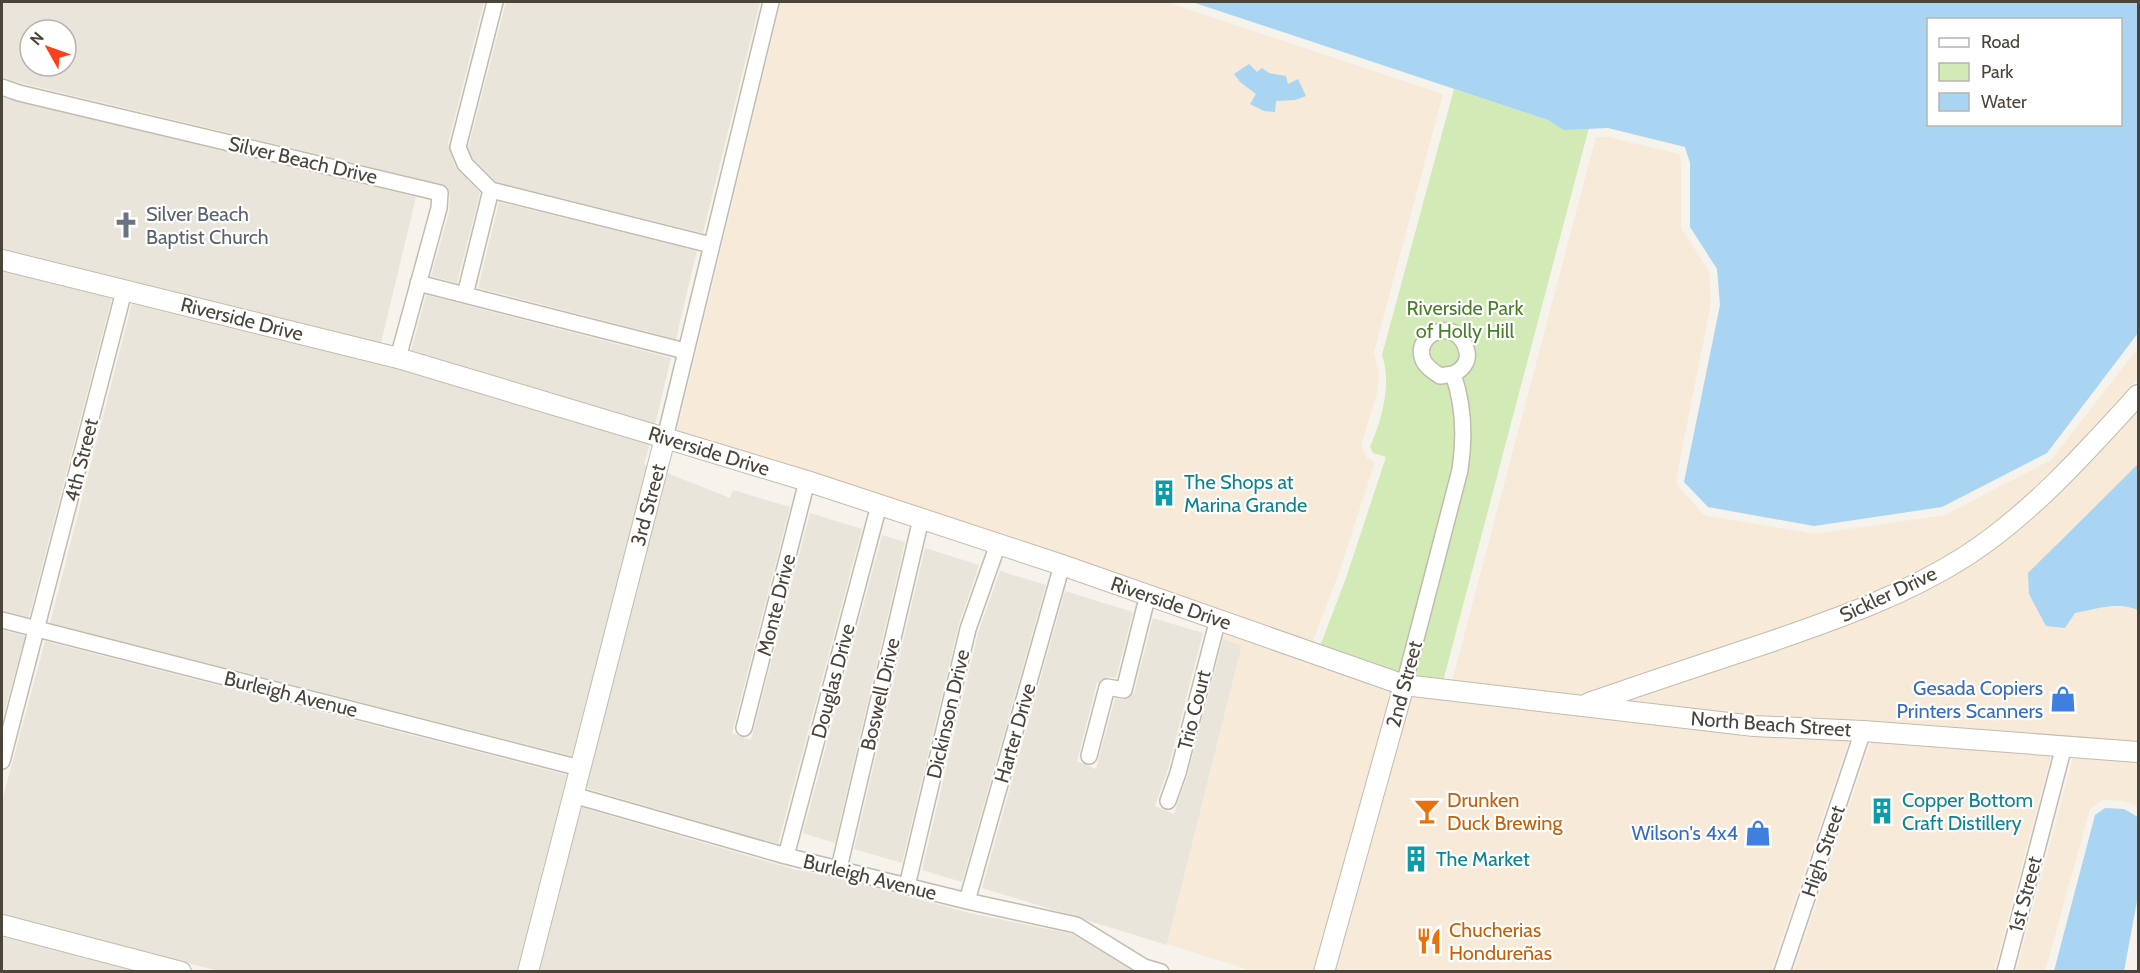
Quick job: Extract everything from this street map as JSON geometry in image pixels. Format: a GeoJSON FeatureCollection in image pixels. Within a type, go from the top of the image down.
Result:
{"type":"FeatureCollection","features":[{"type":"Feature","properties":{"kind":"street"},"geometry":{"type":"LineString","coordinates":[[495,2],[458,147],[465,164],[491,190],[711,245]]}},
{"type":"Feature","properties":{"kind":"street","name":"3rd Street"},"geometry":{"type":"LineString","coordinates":[[528,972],[665,438],[771,2]]}},
{"type":"Feature","properties":{"kind":"street","name":"Silver Beach Drive"},"geometry":{"type":"LineString","coordinates":[[2,87],[440,193],[439,208],[398,358]]}},
{"type":"Feature","properties":{"kind":"street"},"geometry":{"type":"LineString","coordinates":[[465,295],[491,190]]}},
{"type":"Feature","properties":{"kind":"street","name":"Riverside Drive"},"geometry":{"type":"LineString","coordinates":[[2,260],[398,358],[807,481],[1148,594],[1404,685]]}},
{"type":"Feature","properties":{"kind":"street"},"geometry":{"type":"LineString","coordinates":[[418,283],[685,351]]}},
{"type":"Feature","properties":{"kind":"street","name":"4th Street"},"geometry":{"type":"LineString","coordinates":[[2,761],[124,291]]}},
{"type":"Feature","properties":{"kind":"street","name":"2nd Street"},"geometry":{"type":"LineString","coordinates":[[1324,972],[1404,685],[1460,470],[1465,441],[1460,393],[1453,374]]}},
{"type":"Feature","properties":{"kind":"street","name":"Sickler Drive"},"geometry":{"type":"LineString","coordinates":[[1584,705],[1851,614],[1905,591],[1966,555],[2018,517],[2084,454],[2139,395]]}},
{"type":"Feature","properties":{"kind":"street","name":"Monte Drive"},"geometry":{"type":"LineString","coordinates":[[744,728],[807,481]]}},
{"type":"Feature","properties":{"kind":"street","name":"Douglas Drive"},"geometry":{"type":"LineString","coordinates":[[786,856],[879,505]]}},
{"type":"Feature","properties":{"kind":"street","name":"Boswell Drive"},"geometry":{"type":"LineString","coordinates":[[839,868],[921,519]]}},
{"type":"Feature","properties":{"kind":"street","name":"Dickinson Drive"},"geometry":{"type":"LineString","coordinates":[[907,886],[968,628],[998,544]]}},
{"type":"Feature","properties":{"kind":"street","name":"Harter Drive"},"geometry":{"type":"LineString","coordinates":[[967,901],[1062,565]]}},
{"type":"Feature","properties":{"kind":"street"},"geometry":{"type":"LineString","coordinates":[[1089,756],[1107,687],[1124,690],[1148,594]]}},
{"type":"Feature","properties":{"kind":"street","name":"Trio Court"},"geometry":{"type":"LineString","coordinates":[[1168,801],[1178,773],[1218,619]]}},
{"type":"Feature","properties":{"kind":"street","name":"Burleigh Avenue"},"geometry":{"type":"LineString","coordinates":[[2,620],[580,768]]}},
{"type":"Feature","properties":{"kind":"street","name":"North Beach Street"},"geometry":{"type":"LineString","coordinates":[[1404,685],[1754,726],[1863,731],[2139,752]]}},
{"type":"Feature","properties":{"kind":"street","name":"High Street"},"geometry":{"type":"LineString","coordinates":[[1782,972],[1863,731]]}},
{"type":"Feature","properties":{"kind":"street","name":"1st Street"},"geometry":{"type":"LineString","coordinates":[[2005,972],[2064,746]]}},
{"type":"Feature","properties":{"kind":"street","name":"Burleigh Avenue"},"geometry":{"type":"LineString","coordinates":[[573,795],[786,856],[967,901],[1076,925],[1144,967],[1161,972]]}},
{"type":"Feature","properties":{"kind":"street"},"geometry":{"type":"LineString","coordinates":[[2,925],[181,972]]}},
{"type":"Feature","properties":{"kind":"shaded area"},"geometry":{"type":"Polygon","coordinates":[[[2,2],[484,2],[448,144],[455,166],[480,193],[457,283],[431,276],[449,212],[450,195],[441,184],[2,77],[2,2]]]}},
{"type":"Feature","properties":{"kind":"shaded area"},"geometry":{"type":"Polygon","coordinates":[[[506,2],[760,2],[703,233],[496,182],[473,159],[468,148],[506,2]]]}},
{"type":"Feature","properties":{"kind":"shaded area"},"geometry":{"type":"Polygon","coordinates":[[[781,2],[1166,2],[1443,94],[1374,352],[1379,375],[1377,394],[1361,445],[1367,458],[1375,462],[1338,575],[1312,643],[1141,581],[992,531],[677,432],[781,2]]]}},
{"type":"Feature","properties":{"kind":"shaded area"},"geometry":{"type":"Polygon","coordinates":[[[2,97],[416,197],[381,343],[2,250],[2,97]]]}},
{"type":"Feature","properties":{"kind":"shaded area"},"geometry":{"type":"Polygon","coordinates":[[[1596,137],[1608,137],[1679,154],[1681,228],[1709,271],[1711,303],[1676,480],[1677,485],[1704,515],[1814,534],[1945,515],[2051,460],[2138,348],[2138,378],[2076,447],[2011,509],[1960,547],[1900,582],[1846,605],[1581,695],[1452,681],[1596,137]]]}},
{"type":"Feature","properties":{"kind":"shaded area"},"geometry":{"type":"Polygon","coordinates":[[[499,202],[697,251],[676,339],[478,288],[499,202]]]}},
{"type":"Feature","properties":{"kind":"shaded area"},"geometry":{"type":"Polygon","coordinates":[[[2,269],[112,297],[29,617],[2,610],[2,269]]]}},
{"type":"Feature","properties":{"kind":"shaded area"},"geometry":{"type":"Polygon","coordinates":[[[426,295],[671,358],[655,425],[411,351],[426,295]]]}},
{"type":"Feature","properties":{"kind":"shaded area"},"geometry":{"type":"Polygon","coordinates":[[[132,303],[397,367],[650,444],[644,464],[647,466],[572,756],[50,623],[132,303]]]}},
{"type":"Feature","properties":{"kind":"shaded area"},"geometry":{"type":"Polygon","coordinates":[[[2138,410],[2138,464],[2055,545],[2075,613],[2103,607],[2131,607],[2138,610],[2138,742],[2065,737],[2058,734],[2056,736],[1865,721],[1857,718],[1856,721],[1754,716],[1627,701],[1856,623],[1911,599],[1973,564],[2026,524],[2092,461],[2138,410]]]}},
{"type":"Feature","properties":{"kind":"shaded area"},"geometry":{"type":"Polygon","coordinates":[[[667,473],[730,498],[733,490],[790,507],[732,733],[751,740],[810,513],[862,529],[778,844],[585,788],[667,473]]]}},
{"type":"Feature","properties":{"kind":"shaded area"},"geometry":{"type":"Polygon","coordinates":[[[882,535],[905,542],[835,843],[803,833],[882,535]]]}},
{"type":"Feature","properties":{"kind":"shaded area"},"geometry":{"type":"Polygon","coordinates":[[[925,548],[979,565],[959,624],[902,863],[854,849],[925,548]]]}},
{"type":"Feature","properties":{"kind":"shaded area"},"geometry":{"type":"Polygon","coordinates":[[[1000,571],[1046,585],[962,882],[922,870],[978,633],[1000,571]]]}},
{"type":"Feature","properties":{"kind":"shaded area"},"geometry":{"type":"Polygon","coordinates":[[[1065,591],[1133,612],[1116,678],[1108,677],[1097,683],[1077,761],[1096,769],[1115,698],[1123,700],[1134,693],[1153,618],[1203,633],[1168,769],[1155,806],[1174,814],[1187,777],[1223,639],[1242,645],[1167,945],[982,888],[1065,591]]]}},
{"type":"Feature","properties":{"kind":"shaded area"},"geometry":{"type":"Polygon","coordinates":[[[2,630],[25,636],[2,721],[2,630]]]}},
{"type":"Feature","properties":{"kind":"shaded area"},"geometry":{"type":"Polygon","coordinates":[[[1225,631],[1392,691],[1313,971],[1252,971],[1167,944],[1242,645],[1223,639],[1225,631]]]}},
{"type":"Feature","properties":{"kind":"shaded area"},"geometry":{"type":"Polygon","coordinates":[[[45,641],[567,775],[517,971],[219,971],[2,915],[2,801],[45,641]]]}},
{"type":"Feature","properties":{"kind":"shaded area"},"geometry":{"type":"Polygon","coordinates":[[[1412,696],[1577,714],[1579,717],[1586,715],[1746,736],[1849,740],[1771,971],[1335,972],[1412,696]]]}},
{"type":"Feature","properties":{"kind":"shaded area"},"geometry":{"type":"Polygon","coordinates":[[[1871,741],[2051,755],[1994,971],[1793,972],[1871,741]]]}},
{"type":"Feature","properties":{"kind":"shaded area"},"geometry":{"type":"Polygon","coordinates":[[[2073,757],[2138,762],[2138,807],[2124,801],[2102,800],[2090,809],[2045,971],[2016,972],[2073,757]]]}},
{"type":"Feature","properties":{"kind":"shaded area"},"geometry":{"type":"Polygon","coordinates":[[[580,807],[793,869],[837,878],[974,914],[1073,934],[1133,971],[539,972],[580,807]]]}},
{"type":"Feature","properties":{"kind":"shaded area"},"geometry":{"type":"Polygon","coordinates":[[[2,935],[143,971],[2,971],[2,935]]]}},
{"type":"Feature","properties":{"kind":"green space","name":"Riverside Park of Holly Hill"},"geometry":{"type":"Polygon","coordinates":[[[1454,89],[1548,120],[1563,130],[1591,120],[1441,689],[1317,654],[1346,578],[1386,457],[1373,453],[1370,447],[1378,425],[1386,389],[1382,355],[1454,89]]]}},
{"type":"Feature","properties":{"kind":"water"},"geometry":{"type":"Polygon","coordinates":[[[1192,2],[2138,2],[2138,333],[2047,453],[1942,507],[1814,526],[1708,507],[1684,482],[1720,305],[1717,269],[1690,227],[1690,163],[1685,147],[1608,128],[1563,130],[1548,120],[1192,2]]]}},
{"type":"Feature","properties":{"kind":"water"},"geometry":{"type":"Polygon","coordinates":[[[1249,64],[1257,72],[1262,68],[1269,73],[1286,76],[1288,84],[1298,79],[1306,96],[1295,100],[1276,101],[1275,112],[1264,111],[1250,104],[1256,94],[1240,82],[1234,74],[1249,64]]]}},
{"type":"Feature","properties":{"kind":"water"},"geometry":{"type":"Polygon","coordinates":[[[2138,464],[2138,610],[2123,606],[2099,608],[2075,613],[2065,628],[2046,626],[2029,594],[2028,573],[2138,464]]]}},
{"type":"Feature","properties":{"kind":"water"},"geometry":{"type":"Polygon","coordinates":[[[2105,808],[2124,809],[2138,817],[2138,896],[2124,971],[2054,971],[2095,815],[2105,808]]]}},
{"type":"Feature","properties":{"kind":"place","name":"Silver Beach Baptist Church"},"geometry":{"type":"Point","coordinates":[126,225]}},
{"type":"Feature","properties":{"kind":"place","name":"The Shops at Marina Grande"},"geometry":{"type":"Point","coordinates":[1164,493]}},
{"type":"Feature","properties":{"kind":"place","name":"Gesada Copiers Printers Scanners"},"geometry":{"type":"Point","coordinates":[2063,699]}},
{"type":"Feature","properties":{"kind":"place","name":"Drunken Duck Brewing"},"geometry":{"type":"Point","coordinates":[1427,811]}},
{"type":"Feature","properties":{"kind":"place","name":"Copper Bottom Craft Distillery"},"geometry":{"type":"Point","coordinates":[1882,811]}},
{"type":"Feature","properties":{"kind":"place","name":"Wilson's 4x4"},"geometry":{"type":"Point","coordinates":[1758,833]}},
{"type":"Feature","properties":{"kind":"place","name":"The Market"},"geometry":{"type":"Point","coordinates":[1416,859]}},
{"type":"Feature","properties":{"kind":"place","name":"Chucherias Hondureñas"},"geometry":{"type":"Point","coordinates":[1429,941]}}]}
